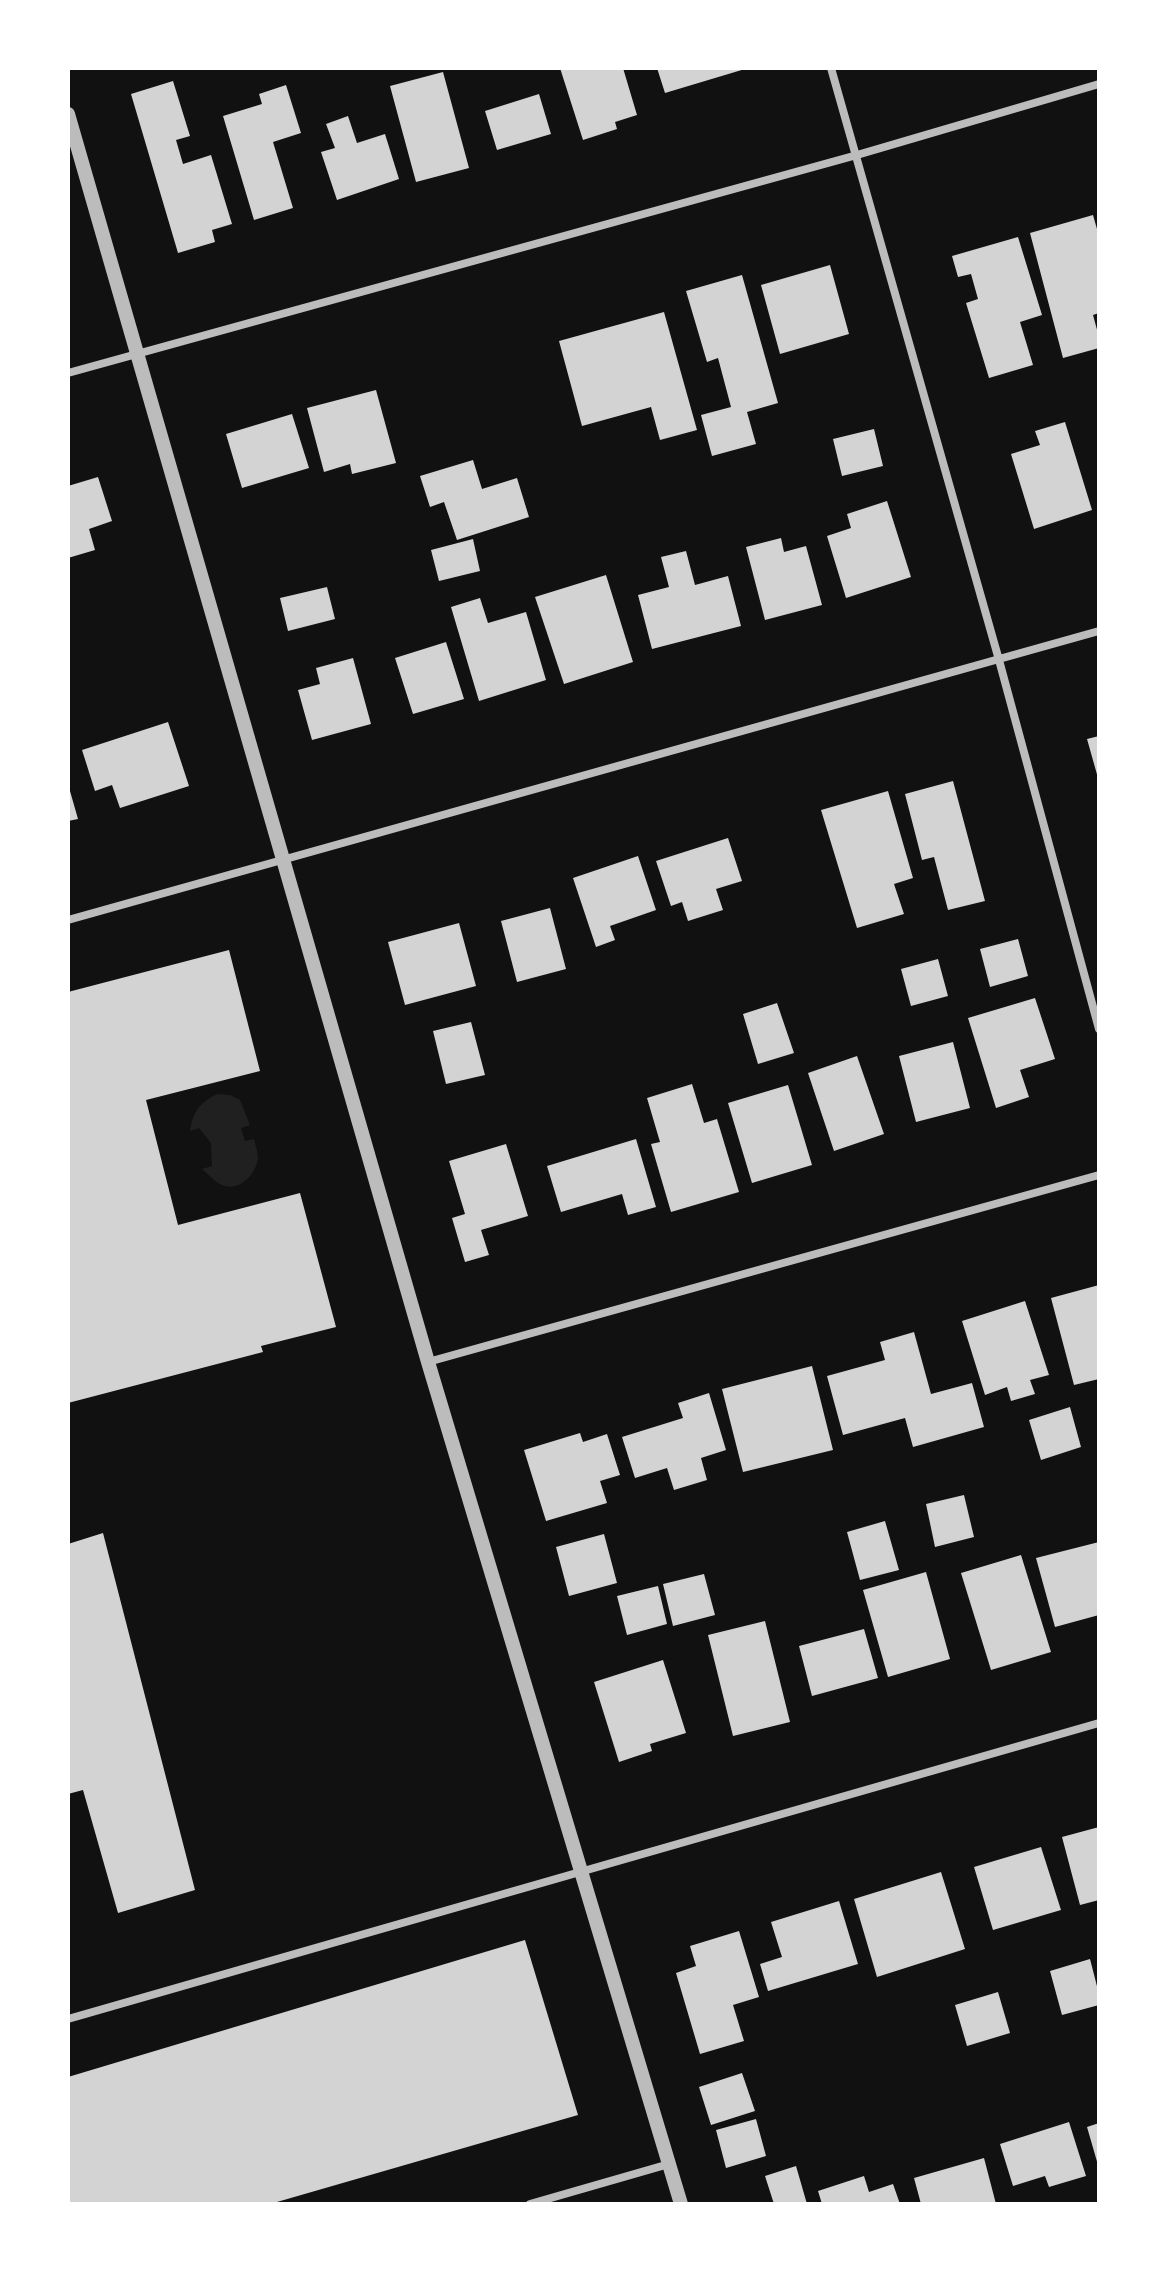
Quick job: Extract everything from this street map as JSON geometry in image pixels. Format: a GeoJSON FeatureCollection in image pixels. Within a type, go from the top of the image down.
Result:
{"type":"FeatureCollection","features":[{"type":"Feature","properties":{"kind":"street"},"geometry":{"type":"LineString","coordinates":[[831,68],[999,660],[1099,1029]]}},
{"type":"Feature","properties":{"kind":"street"},"geometry":{"type":"LineString","coordinates":[[68,373],[857,155],[1099,84]]}},
{"type":"Feature","properties":{"kind":"street"},"geometry":{"type":"LineString","coordinates":[[68,114],[428,1362],[681,2204]]}},
{"type":"Feature","properties":{"kind":"street"},"geometry":{"type":"LineString","coordinates":[[68,920],[1099,631]]}},
{"type":"Feature","properties":{"kind":"street"},"geometry":{"type":"LineString","coordinates":[[428,1362],[1099,1175]]}},
{"type":"Feature","properties":{"kind":"street"},"geometry":{"type":"LineString","coordinates":[[68,2019],[1099,1723]]}},
{"type":"Feature","properties":{"kind":"street"},"geometry":{"type":"LineString","coordinates":[[530,2204],[669,2164]]}},
{"type":"Feature","properties":{"kind":"shaded area"},"geometry":{"type":"Polygon","coordinates":[[[217,1094],[240,1100],[250,1125],[241,1128],[245,1141],[254,1139],[258,1153],[257,1164],[250,1176],[235,1186],[219,1184],[202,1169],[212,1166],[211,1143],[199,1128],[190,1131],[198,1109],[217,1094]]]}},
{"type":"Feature","properties":{"kind":"building"},"geometry":{"type":"Polygon","coordinates":[[[560,68],[623,68],[637,115],[615,122],[617,129],[583,140],[560,68]]]}},
{"type":"Feature","properties":{"kind":"building"},"geometry":{"type":"Polygon","coordinates":[[[657,68],[745,68],[745,69],[665,93],[657,68]]]}},
{"type":"Feature","properties":{"kind":"building"},"geometry":{"type":"Polygon","coordinates":[[[443,72],[469,168],[416,182],[390,86],[443,72]]]}},
{"type":"Feature","properties":{"kind":"building"},"geometry":{"type":"Polygon","coordinates":[[[173,81],[190,136],[176,140],[183,164],[211,155],[232,224],[212,230],[215,242],[178,253],[131,94],[173,81]]]}},
{"type":"Feature","properties":{"kind":"building"},"geometry":{"type":"Polygon","coordinates":[[[286,85],[301,133],[273,142],[293,208],[254,220],[223,116],[262,104],[259,94],[286,85]]]}},
{"type":"Feature","properties":{"kind":"building"},"geometry":{"type":"Polygon","coordinates":[[[539,94],[551,134],[497,150],[485,111],[539,94]]]}},
{"type":"Feature","properties":{"kind":"building"},"geometry":{"type":"Polygon","coordinates":[[[348,116],[357,143],[385,134],[399,179],[337,200],[321,152],[335,148],[326,124],[348,116]]]}},
{"type":"Feature","properties":{"kind":"building"},"geometry":{"type":"Polygon","coordinates":[[[1093,215],[1099,236],[1099,313],[1093,315],[1099,348],[1063,358],[1030,233],[1093,215]]]}},
{"type":"Feature","properties":{"kind":"building"},"geometry":{"type":"Polygon","coordinates":[[[1018,237],[1042,315],[1020,322],[1033,365],[989,378],[966,303],[978,299],[971,274],[958,277],[952,256],[1018,237]]]}},
{"type":"Feature","properties":{"kind":"building"},"geometry":{"type":"Polygon","coordinates":[[[830,265],[849,334],[780,354],[761,285],[830,265]]]}},
{"type":"Feature","properties":{"kind":"building"},"geometry":{"type":"Polygon","coordinates":[[[742,275],[778,403],[747,412],[756,444],[712,456],[701,415],[731,407],[718,358],[707,362],[686,291],[742,275]]]}},
{"type":"Feature","properties":{"kind":"building"},"geometry":{"type":"Polygon","coordinates":[[[664,312],[697,430],[660,440],[651,407],[582,426],[559,341],[664,312]]]}},
{"type":"Feature","properties":{"kind":"building"},"geometry":{"type":"Polygon","coordinates":[[[376,390],[396,463],[352,474],[350,464],[324,472],[307,408],[376,390]]]}},
{"type":"Feature","properties":{"kind":"building"},"geometry":{"type":"Polygon","coordinates":[[[292,414],[309,468],[242,488],[226,434],[292,414]]]}},
{"type":"Feature","properties":{"kind":"building"},"geometry":{"type":"Polygon","coordinates":[[[1065,422],[1092,510],[1034,529],[1011,454],[1040,445],[1035,431],[1065,422]]]}},
{"type":"Feature","properties":{"kind":"building"},"geometry":{"type":"Polygon","coordinates":[[[874,429],[883,466],[842,476],[833,439],[874,429]]]}},
{"type":"Feature","properties":{"kind":"building"},"geometry":{"type":"Polygon","coordinates":[[[473,460],[482,489],[517,478],[529,517],[457,540],[444,502],[430,507],[420,476],[473,460]]]}},
{"type":"Feature","properties":{"kind":"building"},"geometry":{"type":"Polygon","coordinates":[[[98,477],[112,521],[89,529],[95,550],[68,558],[68,486],[98,477]]]}},
{"type":"Feature","properties":{"kind":"building"},"geometry":{"type":"Polygon","coordinates":[[[887,501],[911,577],[846,598],[827,536],[851,528],[847,514],[887,501]]]}},
{"type":"Feature","properties":{"kind":"building"},"geometry":{"type":"Polygon","coordinates":[[[781,538],[784,552],[806,546],[822,605],[765,620],[746,547],[781,538]]]}},
{"type":"Feature","properties":{"kind":"building"},"geometry":{"type":"Polygon","coordinates":[[[473,539],[480,571],[439,581],[431,550],[473,539]]]}},
{"type":"Feature","properties":{"kind":"building"},"geometry":{"type":"Polygon","coordinates":[[[686,551],[695,585],[728,576],[741,626],[652,649],[638,595],[669,587],[661,557],[686,551]]]}},
{"type":"Feature","properties":{"kind":"building"},"geometry":{"type":"Polygon","coordinates":[[[606,575],[633,662],[564,684],[535,597],[606,575]]]}},
{"type":"Feature","properties":{"kind":"building"},"geometry":{"type":"Polygon","coordinates":[[[327,587],[335,619],[288,631],[280,598],[327,587]]]}},
{"type":"Feature","properties":{"kind":"building"},"geometry":{"type":"Polygon","coordinates":[[[480,598],[488,623],[526,612],[546,680],[479,701],[451,607],[480,598]]]}},
{"type":"Feature","properties":{"kind":"building"},"geometry":{"type":"Polygon","coordinates":[[[446,642],[464,699],[413,714],[395,658],[446,642]]]}},
{"type":"Feature","properties":{"kind":"building"},"geometry":{"type":"Polygon","coordinates":[[[353,658],[371,724],[312,740],[298,690],[320,684],[316,668],[353,658]]]}},
{"type":"Feature","properties":{"kind":"building"},"geometry":{"type":"Polygon","coordinates":[[[168,722],[189,786],[120,808],[112,785],[95,791],[82,750],[168,722]]]}},
{"type":"Feature","properties":{"kind":"building"},"geometry":{"type":"Polygon","coordinates":[[[1099,736],[1099,778],[1098,778],[1087,739],[1099,736]]]}},
{"type":"Feature","properties":{"kind":"building"},"geometry":{"type":"Polygon","coordinates":[[[953,781],[985,901],[948,910],[934,857],[922,860],[905,794],[953,781]]]}},
{"type":"Feature","properties":{"kind":"building"},"geometry":{"type":"Polygon","coordinates":[[[68,784],[78,819],[68,821],[68,784]]]}},
{"type":"Feature","properties":{"kind":"building"},"geometry":{"type":"Polygon","coordinates":[[[888,791],[913,878],[894,884],[904,914],[857,928],[821,810],[888,791]]]}},
{"type":"Feature","properties":{"kind":"building"},"geometry":{"type":"Polygon","coordinates":[[[728,838],[742,881],[716,889],[723,910],[688,921],[682,902],[671,906],[656,861],[728,838]]]}},
{"type":"Feature","properties":{"kind":"building"},"geometry":{"type":"Polygon","coordinates":[[[638,856],[656,910],[610,926],[615,940],[596,947],[573,878],[638,856]]]}},
{"type":"Feature","properties":{"kind":"building"},"geometry":{"type":"Polygon","coordinates":[[[550,908],[566,969],[517,982],[501,921],[550,908]]]}},
{"type":"Feature","properties":{"kind":"building"},"geometry":{"type":"Polygon","coordinates":[[[459,923],[476,986],[405,1005],[388,942],[459,923]]]}},
{"type":"Feature","properties":{"kind":"building"},"geometry":{"type":"Polygon","coordinates":[[[1018,939],[1028,976],[990,987],[980,949],[1018,939]]]}},
{"type":"Feature","properties":{"kind":"building"},"geometry":{"type":"Polygon","coordinates":[[[229,950],[260,1071],[146,1100],[178,1225],[300,1193],[336,1327],[261,1346],[263,1352],[68,1403],[68,992],[229,950]]]}},
{"type":"Feature","properties":{"kind":"building"},"geometry":{"type":"Polygon","coordinates":[[[938,959],[948,996],[911,1006],[901,969],[938,959]]]}},
{"type":"Feature","properties":{"kind":"building"},"geometry":{"type":"Polygon","coordinates":[[[1035,998],[1055,1059],[1020,1070],[1029,1097],[996,1108],[968,1018],[1035,998]]]}},
{"type":"Feature","properties":{"kind":"building"},"geometry":{"type":"Polygon","coordinates":[[[777,1003],[794,1053],[758,1064],[743,1014],[777,1003]]]}},
{"type":"Feature","properties":{"kind":"building"},"geometry":{"type":"Polygon","coordinates":[[[471,1022],[485,1075],[446,1084],[433,1031],[471,1022]]]}},
{"type":"Feature","properties":{"kind":"building"},"geometry":{"type":"Polygon","coordinates":[[[953,1042],[970,1108],[916,1122],[899,1056],[953,1042]]]}},
{"type":"Feature","properties":{"kind":"building"},"geometry":{"type":"Polygon","coordinates":[[[857,1056],[884,1134],[834,1151],[808,1073],[857,1056]]]}},
{"type":"Feature","properties":{"kind":"building"},"geometry":{"type":"Polygon","coordinates":[[[692,1084],[704,1123],[717,1119],[739,1192],[671,1212],[651,1144],[660,1142],[647,1098],[692,1084]]]}},
{"type":"Feature","properties":{"kind":"building"},"geometry":{"type":"Polygon","coordinates":[[[788,1085],[812,1165],[752,1183],[728,1103],[788,1085]]]}},
{"type":"Feature","properties":{"kind":"building"},"geometry":{"type":"Polygon","coordinates":[[[636,1139],[656,1207],[628,1215],[622,1194],[561,1212],[547,1166],[636,1139]]]}},
{"type":"Feature","properties":{"kind":"building"},"geometry":{"type":"Polygon","coordinates":[[[506,1144],[528,1216],[481,1230],[489,1255],[465,1262],[452,1218],[465,1214],[449,1161],[506,1144]]]}},
{"type":"Feature","properties":{"kind":"building"},"geometry":{"type":"Polygon","coordinates":[[[1099,1285],[1099,1379],[1074,1385],[1051,1298],[1099,1285]]]}},
{"type":"Feature","properties":{"kind":"building"},"geometry":{"type":"Polygon","coordinates":[[[1025,1301],[1049,1375],[1030,1380],[1035,1394],[1011,1401],[1007,1387],[985,1395],[962,1321],[1025,1301]]]}},
{"type":"Feature","properties":{"kind":"building"},"geometry":{"type":"Polygon","coordinates":[[[914,1332],[931,1394],[972,1383],[984,1427],[913,1447],[905,1418],[843,1435],[827,1376],[885,1360],[880,1342],[914,1332]]]}},
{"type":"Feature","properties":{"kind":"building"},"geometry":{"type":"Polygon","coordinates":[[[812,1366],[833,1450],[743,1472],[722,1389],[812,1366]]]}},
{"type":"Feature","properties":{"kind":"building"},"geometry":{"type":"Polygon","coordinates":[[[709,1393],[726,1450],[701,1458],[707,1480],[674,1490],[667,1468],[635,1478],[622,1437],[683,1418],[678,1403],[709,1393]]]}},
{"type":"Feature","properties":{"kind":"building"},"geometry":{"type":"Polygon","coordinates":[[[1070,1407],[1081,1447],[1041,1460],[1029,1420],[1070,1407]]]}},
{"type":"Feature","properties":{"kind":"building"},"geometry":{"type":"Polygon","coordinates":[[[580,1433],[583,1442],[607,1434],[620,1475],[600,1481],[607,1503],[546,1521],[524,1450],[580,1433]]]}},
{"type":"Feature","properties":{"kind":"building"},"geometry":{"type":"Polygon","coordinates":[[[964,1495],[974,1537],[935,1547],[926,1504],[964,1495]]]}},
{"type":"Feature","properties":{"kind":"building"},"geometry":{"type":"Polygon","coordinates":[[[885,1521],[899,1570],[860,1580],[847,1532],[885,1521]]]}},
{"type":"Feature","properties":{"kind":"building"},"geometry":{"type":"Polygon","coordinates":[[[103,1533],[195,1890],[118,1913],[83,1790],[68,1794],[68,1544],[103,1533]]]}},
{"type":"Feature","properties":{"kind":"building"},"geometry":{"type":"Polygon","coordinates":[[[604,1534],[617,1583],[569,1596],[556,1547],[604,1534]]]}},
{"type":"Feature","properties":{"kind":"building"},"geometry":{"type":"Polygon","coordinates":[[[1099,1542],[1099,1615],[1055,1627],[1036,1558],[1099,1542]]]}},
{"type":"Feature","properties":{"kind":"building"},"geometry":{"type":"Polygon","coordinates":[[[1021,1555],[1051,1652],[991,1670],[961,1573],[1021,1555]]]}},
{"type":"Feature","properties":{"kind":"building"},"geometry":{"type":"Polygon","coordinates":[[[926,1572],[950,1659],[888,1677],[863,1590],[926,1572]]]}},
{"type":"Feature","properties":{"kind":"building"},"geometry":{"type":"Polygon","coordinates":[[[704,1574],[715,1615],[673,1626],[663,1584],[704,1574]]]}},
{"type":"Feature","properties":{"kind":"building"},"geometry":{"type":"Polygon","coordinates":[[[658,1586],[667,1624],[627,1635],[617,1596],[658,1586]]]}},
{"type":"Feature","properties":{"kind":"building"},"geometry":{"type":"Polygon","coordinates":[[[765,1621],[790,1722],[733,1736],[708,1635],[765,1621]]]}},
{"type":"Feature","properties":{"kind":"building"},"geometry":{"type":"Polygon","coordinates":[[[864,1629],[878,1678],[812,1696],[799,1646],[864,1629]]]}},
{"type":"Feature","properties":{"kind":"building"},"geometry":{"type":"Polygon","coordinates":[[[663,1660],[686,1733],[650,1744],[652,1751],[619,1762],[594,1682],[663,1660]]]}},
{"type":"Feature","properties":{"kind":"building"},"geometry":{"type":"Polygon","coordinates":[[[1099,1827],[1099,1900],[1080,1905],[1062,1837],[1099,1827]]]}},
{"type":"Feature","properties":{"kind":"building"},"geometry":{"type":"Polygon","coordinates":[[[1041,1847],[1061,1910],[993,1930],[974,1867],[1041,1847]]]}},
{"type":"Feature","properties":{"kind":"building"},"geometry":{"type":"Polygon","coordinates":[[[941,1872],[965,1949],[877,1977],[854,1899],[941,1872]]]}},
{"type":"Feature","properties":{"kind":"building"},"geometry":{"type":"Polygon","coordinates":[[[839,1901],[858,1964],[768,1991],[760,1964],[782,1957],[771,1922],[839,1901]]]}},
{"type":"Feature","properties":{"kind":"building"},"geometry":{"type":"Polygon","coordinates":[[[739,1931],[759,1997],[733,2005],[744,2041],[700,2054],[676,1973],[696,1966],[690,1946],[739,1931]]]}},
{"type":"Feature","properties":{"kind":"building"},"geometry":{"type":"Polygon","coordinates":[[[525,1940],[578,2115],[270,2204],[68,2204],[68,2077],[525,1940]]]}},
{"type":"Feature","properties":{"kind":"building"},"geometry":{"type":"Polygon","coordinates":[[[1090,1959],[1099,2005],[1062,2015],[1050,1971],[1090,1959]]]}},
{"type":"Feature","properties":{"kind":"building"},"geometry":{"type":"Polygon","coordinates":[[[998,1992],[1010,2033],[967,2046],[955,2005],[998,1992]]]}},
{"type":"Feature","properties":{"kind":"building"},"geometry":{"type":"Polygon","coordinates":[[[742,2073],[755,2111],[711,2125],[699,2087],[742,2073]]]}},
{"type":"Feature","properties":{"kind":"building"},"geometry":{"type":"Polygon","coordinates":[[[756,2119],[766,2156],[726,2168],[716,2130],[756,2119]]]}},
{"type":"Feature","properties":{"kind":"building"},"geometry":{"type":"Polygon","coordinates":[[[1069,2122],[1086,2176],[1049,2187],[1045,2176],[1013,2186],[1000,2144],[1069,2122]]]}},
{"type":"Feature","properties":{"kind":"building"},"geometry":{"type":"Polygon","coordinates":[[[1099,2123],[1099,2165],[1098,2165],[1087,2127],[1099,2123]]]}},
{"type":"Feature","properties":{"kind":"building"},"geometry":{"type":"Polygon","coordinates":[[[984,2158],[996,2204],[921,2204],[914,2178],[984,2158]]]}},
{"type":"Feature","properties":{"kind":"building"},"geometry":{"type":"Polygon","coordinates":[[[796,2166],[807,2204],[774,2204],[765,2176],[796,2166]]]}},
{"type":"Feature","properties":{"kind":"building"},"geometry":{"type":"Polygon","coordinates":[[[864,2176],[869,2192],[893,2184],[900,2204],[822,2204],[818,2191],[864,2176]]]}}]}
